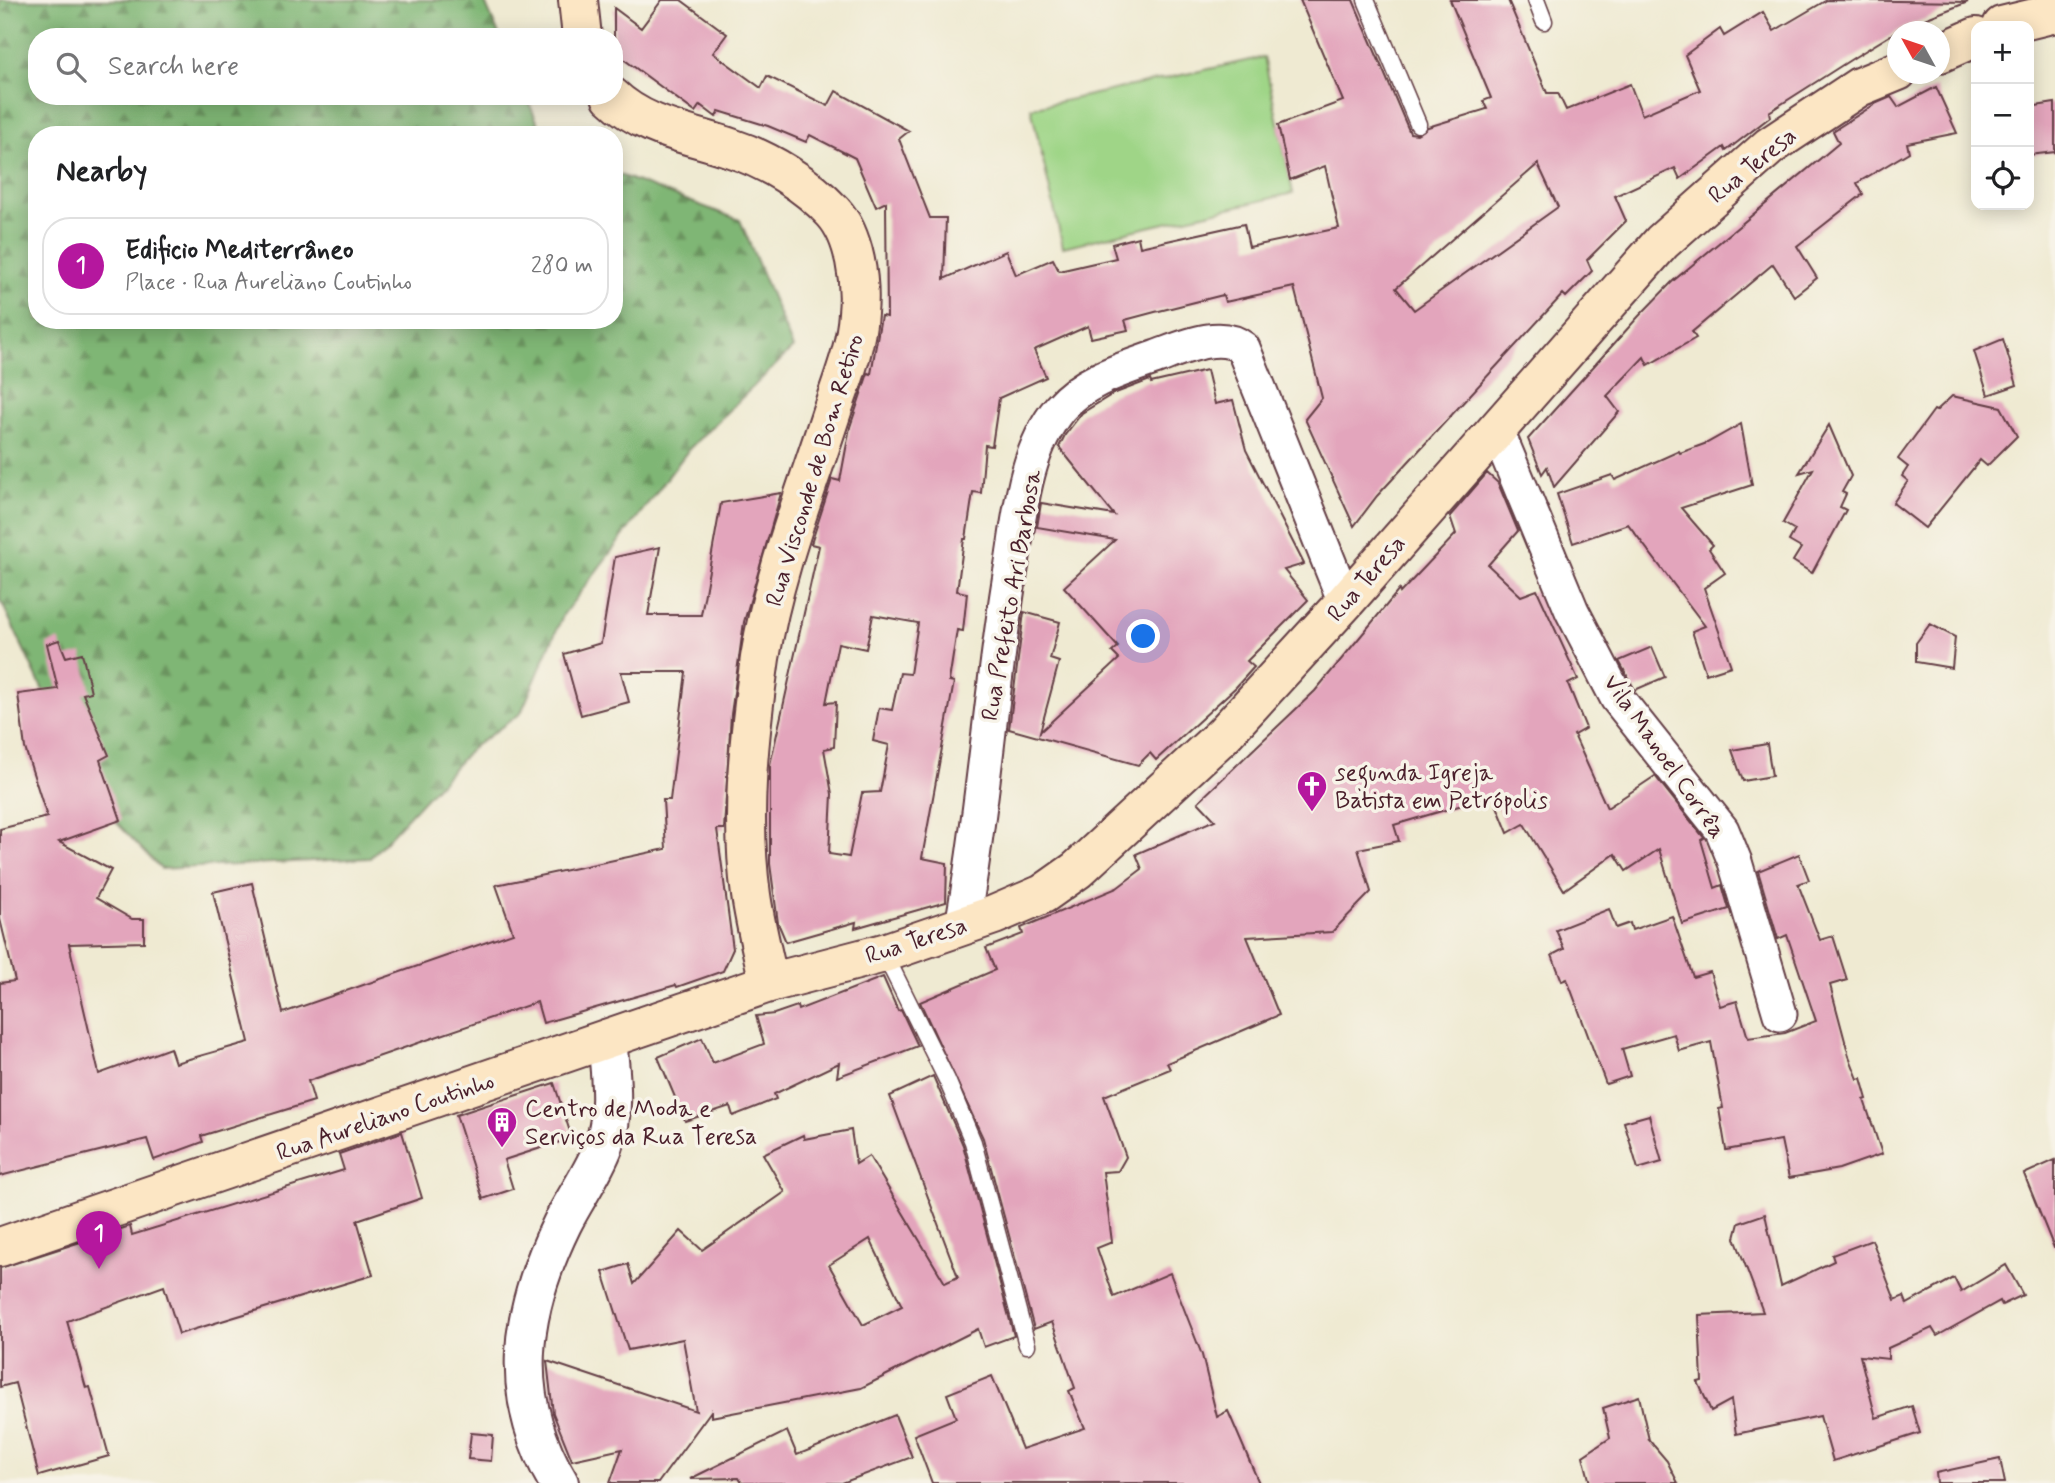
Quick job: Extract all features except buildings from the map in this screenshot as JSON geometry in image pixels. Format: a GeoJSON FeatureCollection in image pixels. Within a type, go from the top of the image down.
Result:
{"type":"FeatureCollection","features":[{"type":"Feature","properties":{"kind":"main road"},"geometry":{"type":"LineString","coordinates":[[578,0],[581,28]]}},
{"type":"Feature","properties":{"kind":"main road"},"geometry":{"type":"LineString","coordinates":[[2022,21],[2055,13]]}},
{"type":"Feature","properties":{"kind":"main road"},"geometry":{"type":"LineString","coordinates":[[1950,49],[1971,39]]}},
{"type":"Feature","properties":{"kind":"main road","name":"Rua Teresa"},"geometry":{"type":"LineString","coordinates":[[769,983],[884,953],[962,926],[1044,894],[1077,870],[1223,735],[1345,603],[1662,242],[1760,154],[1859,87],[1887,76]]}},
{"type":"Feature","properties":{"kind":"main road","name":"Rua Visconde de Bom Retiro"},"geometry":{"type":"LineString","coordinates":[[622,105],[633,114],[744,153],[798,183],[835,215],[849,243],[859,284],[854,341],[783,561],[761,655],[746,784],[746,830],[751,895],[769,983]]}},
{"type":"Feature","properties":{"kind":"main road","name":"Rua Aureliano Coutinho"},"geometry":{"type":"LineString","coordinates":[[0,1247],[769,983]]}},
{"type":"Feature","properties":{"kind":"street","name":"Rua Prefeito Ari Barbosa"},"geometry":{"type":"LineString","coordinates":[[962,926],[973,863],[998,644],[1024,490],[1039,444],[1059,409],[1084,387],[1188,346],[1226,340],[1243,348],[1345,603]]}},
{"type":"Feature","properties":{"kind":"street","name":"Vila Manoel Corrêa"},"geometry":{"type":"LineString","coordinates":[[1496,428],[1572,611],[1617,698],[1722,830],[1735,862],[1780,1014]]}},
{"type":"Feature","properties":{"kind":"street"},"geometry":{"type":"LineString","coordinates":[[559,1483],[550,1468],[524,1390],[527,1321],[560,1228],[604,1146],[611,1087],[607,1039]]}},
{"type":"Feature","properties":{"kind":"lane"},"geometry":{"type":"LineString","coordinates":[[1366,0],[1418,124]]}},
{"type":"Feature","properties":{"kind":"lane"},"geometry":{"type":"LineString","coordinates":[[1536,0],[1544,20]]}},
{"type":"Feature","properties":{"kind":"lane"},"geometry":{"type":"LineString","coordinates":[[884,953],[947,1080],[973,1142],[1027,1345]]}},
{"type":"Feature","properties":{"kind":"green space"},"geometry":{"type":"Polygon","coordinates":[[[0,0],[484,0],[496,28],[28,28],[28,105],[530,105],[539,126],[28,126],[28,329],[623,329],[623,176],[740,220],[793,348],[690,448],[563,615],[521,713],[472,748],[370,858],[161,869],[94,799],[0,599],[0,0]]]}},
{"type":"Feature","properties":{"kind":"green space"},"geometry":{"type":"Polygon","coordinates":[[[1264,57],[1293,193],[1063,247],[1031,108],[1264,57]]]}},
{"type":"Feature","properties":{"kind":"place","name":"segunda Igreja Batista em Petrópolis"},"geometry":{"type":"Point","coordinates":[1312,813]}},
{"type":"Feature","properties":{"kind":"place","name":"Centro de Moda e Serviços da Rua Teresa"},"geometry":{"type":"Point","coordinates":[502,1149]}},
{"type":"Feature","properties":{"kind":"place","name":"Edificio Mediterrâneo"},"geometry":{"type":"Point","coordinates":[99,1269]}}]}
